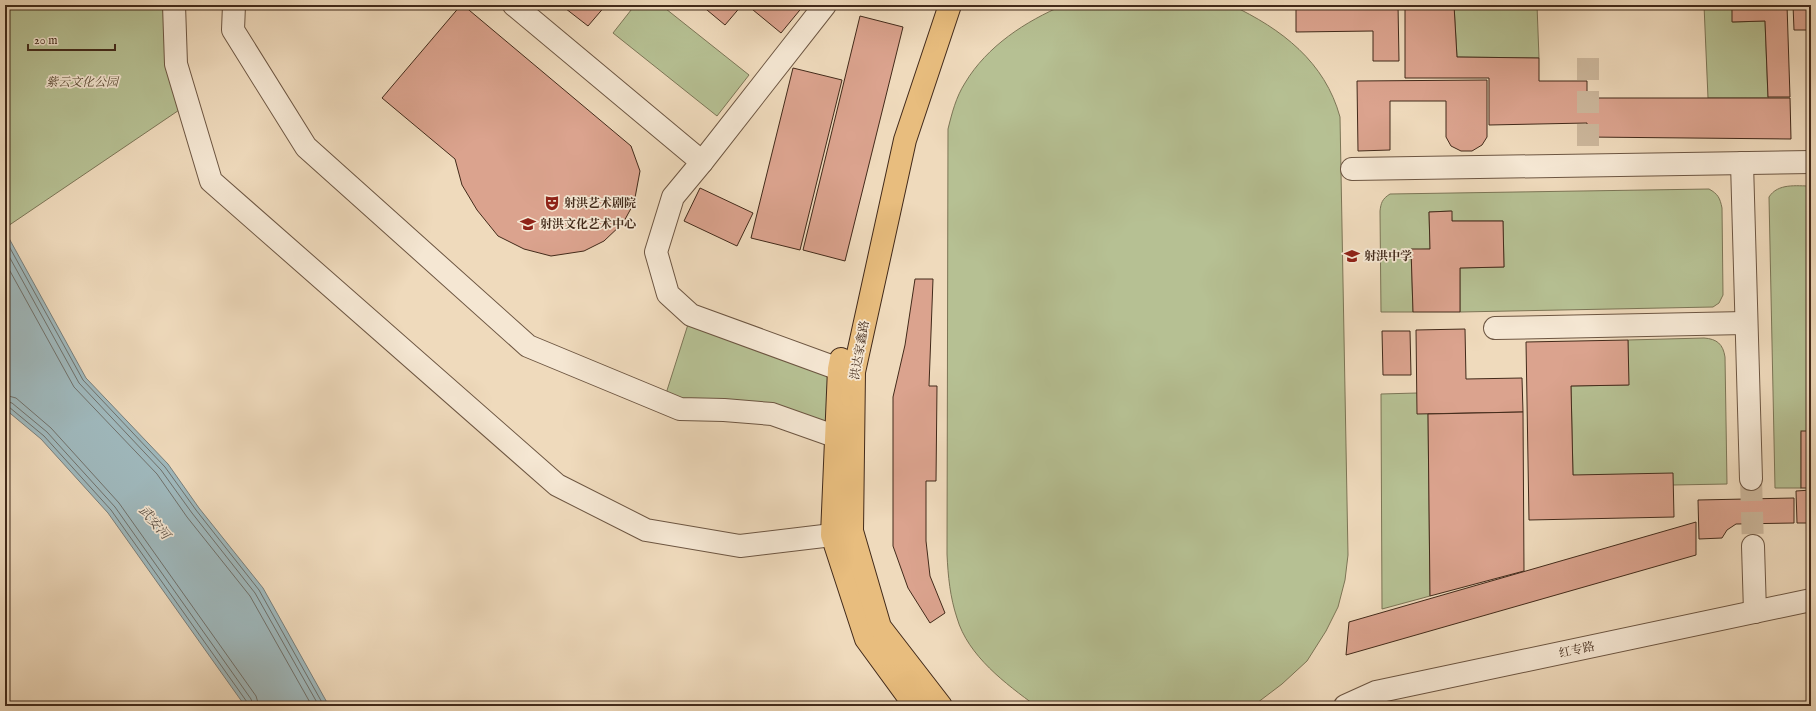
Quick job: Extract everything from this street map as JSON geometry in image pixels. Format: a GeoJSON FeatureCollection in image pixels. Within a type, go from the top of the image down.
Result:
{"type":"FeatureCollection","features":[{"type":"Feature","properties":{"kind":"main road","name":"洪达家鑫路"},"geometry":{"type":"LineString","coordinates":[[915,706],[866,639],[832,535],[839,369],[892,137],[936,5]]}},
{"type":"Feature","properties":{"kind":"main road","name":"洪达家鑫路"},"geometry":{"type":"LineString","coordinates":[[941,706],[880,627],[852,531],[852,523],[854,372],[905,140],[950,5]]}},
{"type":"Feature","properties":{"kind":"street"},"geometry":{"type":"LineString","coordinates":[[174,5],[176,64],[212,181],[558,485],[646,530],[740,546],[832,535]]}},
{"type":"Feature","properties":{"kind":"street"},"geometry":{"type":"LineString","coordinates":[[234,5],[233,30],[306,147],[528,346],[680,409],[724,410],[772,414],[837,437]]}},
{"type":"Feature","properties":{"kind":"street"},"geometry":{"type":"LineString","coordinates":[[514,5],[702,162]]}},
{"type":"Feature","properties":{"kind":"street"},"geometry":{"type":"LineString","coordinates":[[825,5],[673,197],[656,252],[668,294],[691,315],[839,369]]}},
{"type":"Feature","properties":{"kind":"street"},"geometry":{"type":"LineString","coordinates":[[1352,169],[1811,162]]}},
{"type":"Feature","properties":{"kind":"street"},"geometry":{"type":"LineString","coordinates":[[1742,163],[1745,323],[1751,479]]}},
{"type":"Feature","properties":{"kind":"street"},"geometry":{"type":"LineString","coordinates":[[1495,328],[1745,323]]}},
{"type":"Feature","properties":{"kind":"street"},"geometry":{"type":"LineString","coordinates":[[1753,546],[1755,612]]}},
{"type":"Feature","properties":{"kind":"street","name":"红专路"},"geometry":{"type":"LineString","coordinates":[[1345,706],[1376,692],[1811,600]]}},
{"type":"Feature","properties":{"kind":"green space","name":"紫云文化公园"},"geometry":{"type":"Polygon","coordinates":[[[5,5],[174,5],[188,104],[5,228],[5,5]]]}},
{"type":"Feature","properties":{"kind":"green space"},"geometry":{"type":"Polygon","coordinates":[[[635,5],[661,5],[749,75],[717,116],[613,33],[635,5]]]}},
{"type":"Feature","properties":{"kind":"green space"},"geometry":{"type":"Polygon","coordinates":[[[1064,5],[1231,5],[1250,14],[1284,36],[1299,49],[1324,80],[1333,97],[1340,117],[1348,555],[1345,580],[1338,607],[1326,631],[1307,661],[1282,684],[1253,706],[1036,706],[1001,679],[979,657],[962,632],[957,618],[950,586],[947,554],[948,129],[962,88],[984,57],[1008,36],[1050,11],[1064,5]]]}},
{"type":"Feature","properties":{"kind":"green space"},"geometry":{"type":"Polygon","coordinates":[[[1454,5],[1537,5],[1539,58],[1457,57],[1454,5]]]}},
{"type":"Feature","properties":{"kind":"green space"},"geometry":{"type":"Polygon","coordinates":[[[1704,5],[1732,5],[1733,22],[1765,21],[1768,98],[1708,98],[1704,5]]]}},
{"type":"Feature","properties":{"kind":"green space"},"geometry":{"type":"Polygon","coordinates":[[[1811,186],[1811,431],[1801,432],[1801,488],[1775,488],[1769,197],[1777,189],[1782,187],[1811,186]]]}},
{"type":"Feature","properties":{"kind":"green space"},"geometry":{"type":"Polygon","coordinates":[[[1709,189],[1718,197],[1722,208],[1723,295],[1719,303],[1713,307],[1460,312],[1460,268],[1504,267],[1503,221],[1452,221],[1451,211],[1429,212],[1430,249],[1411,250],[1413,312],[1381,312],[1380,211],[1382,201],[1390,194],[1709,189]]]}},
{"type":"Feature","properties":{"kind":"green space"},"geometry":{"type":"Polygon","coordinates":[[[691,315],[839,369],[837,437],[663,403],[691,315]]]}},
{"type":"Feature","properties":{"kind":"green space"},"geometry":{"type":"Polygon","coordinates":[[[1704,338],[1719,343],[1723,349],[1725,357],[1727,484],[1673,485],[1573,475],[1571,386],[1628,385],[1628,340],[1704,338]]]}},
{"type":"Feature","properties":{"kind":"green space"},"geometry":{"type":"Polygon","coordinates":[[[1417,393],[1428,414],[1430,596],[1382,609],[1381,394],[1417,393]]]}},
{"type":"Feature","properties":{"kind":"water","name":"武安河"},"geometry":{"type":"Polygon","coordinates":[[[5,231],[86,378],[168,464],[199,508],[263,588],[329,706],[245,706],[108,513],[41,439],[5,409],[5,231]]]}},
{"type":"Feature","properties":{"kind":"building"},"geometry":{"type":"Polygon","coordinates":[[[461,5],[463,5],[631,146],[640,171],[634,203],[623,223],[604,241],[584,251],[551,256],[524,249],[498,236],[477,210],[462,185],[455,159],[382,98],[461,5]]]}},
{"type":"Feature","properties":{"kind":"building"},"geometry":{"type":"Polygon","coordinates":[[[561,5],[606,5],[588,26],[561,5]]]}},
{"type":"Feature","properties":{"kind":"building"},"geometry":{"type":"Polygon","coordinates":[[[701,5],[742,5],[725,25],[701,5]]]}},
{"type":"Feature","properties":{"kind":"building"},"geometry":{"type":"Polygon","coordinates":[[[747,5],[804,5],[781,33],[747,5]]]}},
{"type":"Feature","properties":{"kind":"building"},"geometry":{"type":"Polygon","coordinates":[[[1296,5],[1398,5],[1399,61],[1373,61],[1373,31],[1296,32],[1296,5]]]}},
{"type":"Feature","properties":{"kind":"building"},"geometry":{"type":"Polygon","coordinates":[[[1405,5],[1454,5],[1457,57],[1539,58],[1539,81],[1587,81],[1587,98],[1790,98],[1791,139],[1587,137],[1587,123],[1489,125],[1489,78],[1405,78],[1405,5]]]}},
{"type":"Feature","properties":{"kind":"building"},"geometry":{"type":"Polygon","coordinates":[[[1732,5],[1787,5],[1790,97],[1768,97],[1765,21],[1732,22],[1732,5]]]}},
{"type":"Feature","properties":{"kind":"building"},"geometry":{"type":"Polygon","coordinates":[[[1793,5],[1811,5],[1811,30],[1794,30],[1793,5]]]}},
{"type":"Feature","properties":{"kind":"building"},"geometry":{"type":"Polygon","coordinates":[[[860,16],[903,27],[845,261],[803,250],[860,16]]]}},
{"type":"Feature","properties":{"kind":"building"},"geometry":{"type":"Polygon","coordinates":[[[793,68],[842,80],[800,250],[751,238],[793,68]]]}},
{"type":"Feature","properties":{"kind":"building"},"geometry":{"type":"Polygon","coordinates":[[[1487,80],[1487,137],[1482,145],[1472,151],[1461,151],[1451,146],[1446,137],[1446,101],[1390,101],[1390,150],[1358,151],[1357,81],[1487,80]]]}},
{"type":"Feature","properties":{"kind":"building"},"geometry":{"type":"Polygon","coordinates":[[[700,188],[753,213],[737,246],[684,221],[700,188]]]}},
{"type":"Feature","properties":{"kind":"building"},"geometry":{"type":"Polygon","coordinates":[[[1452,211],[1452,221],[1503,221],[1504,267],[1460,268],[1460,312],[1413,312],[1411,249],[1430,249],[1429,212],[1452,211]]]}},
{"type":"Feature","properties":{"kind":"building"},"geometry":{"type":"Polygon","coordinates":[[[915,279],[933,279],[929,386],[937,386],[936,481],[926,481],[926,541],[930,576],[945,613],[930,623],[908,588],[893,546],[893,397],[905,345],[915,279]]]}},
{"type":"Feature","properties":{"kind":"building"},"geometry":{"type":"Polygon","coordinates":[[[1465,329],[1466,379],[1522,378],[1523,412],[1417,414],[1416,330],[1465,329]]]}},
{"type":"Feature","properties":{"kind":"building"},"geometry":{"type":"Polygon","coordinates":[[[1382,331],[1410,331],[1411,375],[1383,375],[1382,331]]]}},
{"type":"Feature","properties":{"kind":"building"},"geometry":{"type":"Polygon","coordinates":[[[1628,340],[1629,385],[1571,386],[1573,475],[1673,473],[1674,517],[1529,520],[1526,342],[1628,340]]]}},
{"type":"Feature","properties":{"kind":"building"},"geometry":{"type":"Polygon","coordinates":[[[1523,412],[1524,571],[1430,596],[1428,414],[1523,412]]]}},
{"type":"Feature","properties":{"kind":"building"},"geometry":{"type":"Polygon","coordinates":[[[1801,431],[1811,431],[1811,488],[1801,488],[1801,431]]]}},
{"type":"Feature","properties":{"kind":"building"},"geometry":{"type":"Polygon","coordinates":[[[1811,490],[1811,523],[1797,523],[1796,491],[1811,490]]]}},
{"type":"Feature","properties":{"kind":"building"},"geometry":{"type":"Polygon","coordinates":[[[1794,498],[1794,523],[1736,524],[1727,530],[1722,538],[1699,539],[1698,500],[1794,498]]]}},
{"type":"Feature","properties":{"kind":"building"},"geometry":{"type":"Polygon","coordinates":[[[1696,522],[1696,555],[1346,655],[1349,622],[1696,522]]]}},
{"type":"Feature","properties":{"kind":"tunnel"},"geometry":{"type":"LineString","coordinates":[[1588,58],[1588,165]]}},
{"type":"Feature","properties":{"kind":"tunnel"},"geometry":{"type":"LineString","coordinates":[[1751,479],[1753,546]]}},
{"type":"Feature","properties":{"kind":"place","name":"射洪艺术剧院"},"geometry":{"type":"Point","coordinates":[552,203]}},
{"type":"Feature","properties":{"kind":"place","name":"射洪文化艺术中心"},"geometry":{"type":"Point","coordinates":[528,224]}},
{"type":"Feature","properties":{"kind":"place","name":"射洪中学"},"geometry":{"type":"Point","coordinates":[1352,256]}}]}
